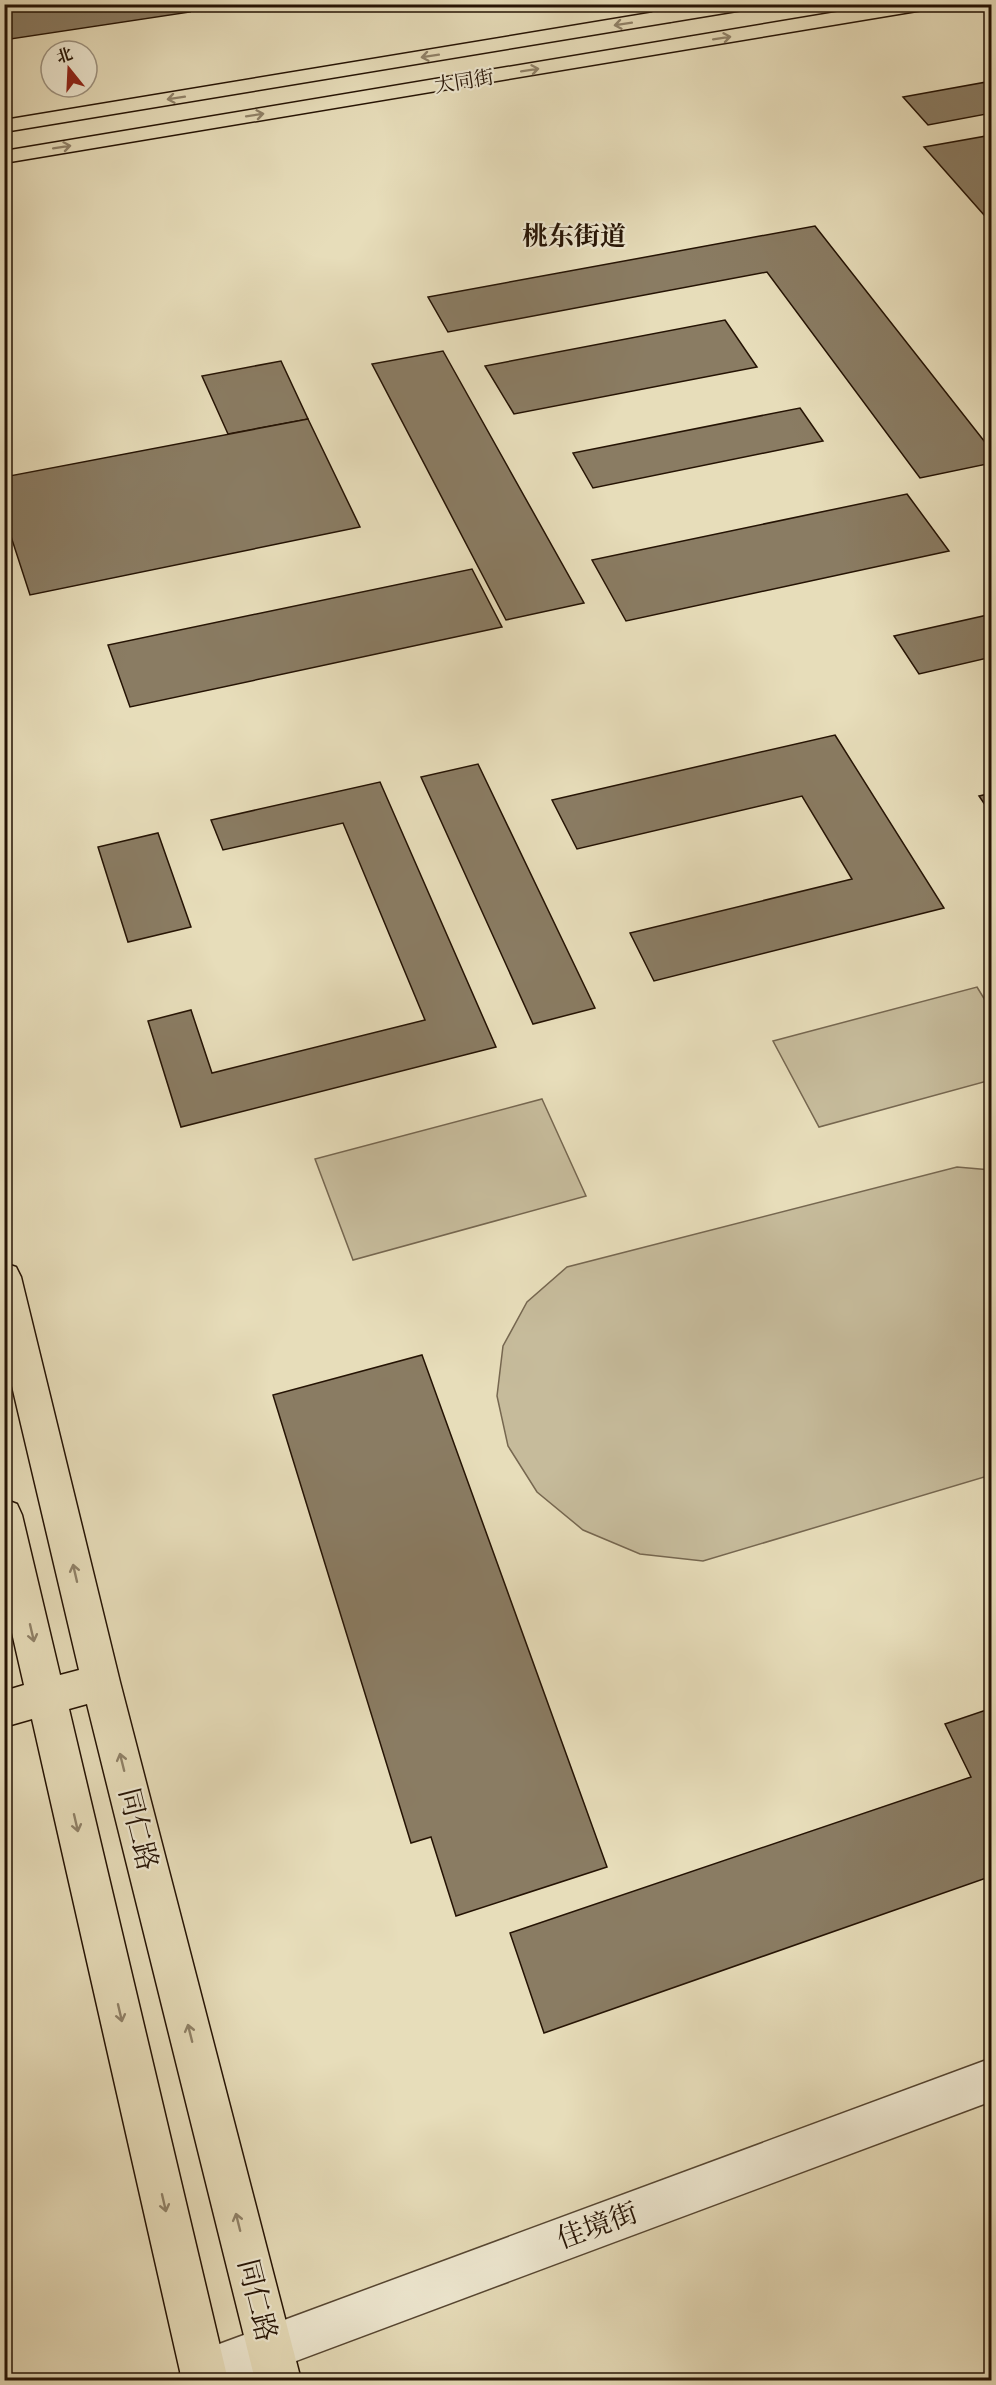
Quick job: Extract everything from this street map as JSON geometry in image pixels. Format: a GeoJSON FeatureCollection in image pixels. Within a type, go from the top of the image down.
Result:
{"type":"FeatureCollection","features":[{"type":"Feature","properties":{"kind":"main road","name":"大同街"},"geometry":{"type":"LineString","coordinates":[[4,126],[661,11],[743,4]]}},
{"type":"Feature","properties":{"kind":"main road","name":"大同街"},"geometry":{"type":"LineString","coordinates":[[4,157],[923,4]]}},
{"type":"Feature","properties":{"kind":"main road","name":"同仁路"},"geometry":{"type":"LineString","coordinates":[[4,1277],[101,1682],[273,2363]]}},
{"type":"Feature","properties":{"kind":"main road"},"geometry":{"type":"LineString","coordinates":[[4,1515],[204,2377]]}},
{"type":"Feature","properties":{"kind":"main road"},"geometry":{"type":"LineString","coordinates":[[4,1709],[101,1682]]}},
{"type":"Feature","properties":{"kind":"street","name":"佳境街"},"geometry":{"type":"LineString","coordinates":[[204,2377],[273,2363],[992,2079]]}},
{"type":"Feature","properties":{"kind":"shaded area"},"geometry":{"type":"Polygon","coordinates":[[[977,987],[991,1010],[991,1080],[819,1127],[773,1041],[977,987]]]}},
{"type":"Feature","properties":{"kind":"shaded area"},"geometry":{"type":"Polygon","coordinates":[[[542,1099],[586,1196],[353,1260],[315,1159],[542,1099]]]}},
{"type":"Feature","properties":{"kind":"shaded area"},"geometry":{"type":"Polygon","coordinates":[[[957,1167],[991,1170],[991,1475],[703,1561],[640,1554],[583,1530],[537,1492],[508,1446],[497,1396],[503,1346],[527,1302],[567,1267],[957,1167]]]}},
{"type":"Feature","properties":{"kind":"building"},"geometry":{"type":"Polygon","coordinates":[[[13,4],[186,4],[190,12],[4,40],[4,6],[13,4]]]}},
{"type":"Feature","properties":{"kind":"building"},"geometry":{"type":"Polygon","coordinates":[[[198,4],[243,4],[201,11],[198,4]]]}},
{"type":"Feature","properties":{"kind":"building"},"geometry":{"type":"Polygon","coordinates":[[[992,81],[992,113],[928,125],[903,97],[992,81]]]}},
{"type":"Feature","properties":{"kind":"building"},"geometry":{"type":"Polygon","coordinates":[[[992,135],[992,224],[924,147],[992,135]]]}},
{"type":"Feature","properties":{"kind":"building"},"geometry":{"type":"Polygon","coordinates":[[[815,226],[992,451],[992,463],[920,478],[767,272],[448,332],[428,297],[815,226]]]}},
{"type":"Feature","properties":{"kind":"building"},"geometry":{"type":"Polygon","coordinates":[[[725,320],[757,367],[514,414],[485,366],[725,320]]]}},
{"type":"Feature","properties":{"kind":"building"},"geometry":{"type":"Polygon","coordinates":[[[443,351],[584,603],[506,620],[372,364],[443,351]]]}},
{"type":"Feature","properties":{"kind":"building"},"geometry":{"type":"Polygon","coordinates":[[[281,361],[308,419],[228,434],[202,376],[281,361]]]}},
{"type":"Feature","properties":{"kind":"building"},"geometry":{"type":"Polygon","coordinates":[[[800,408],[823,441],[593,488],[573,453],[800,408]]]}},
{"type":"Feature","properties":{"kind":"building"},"geometry":{"type":"Polygon","coordinates":[[[308,419],[360,527],[30,595],[4,515],[4,477],[308,419]]]}},
{"type":"Feature","properties":{"kind":"building"},"geometry":{"type":"Polygon","coordinates":[[[907,494],[949,551],[626,621],[592,560],[907,494]]]}},
{"type":"Feature","properties":{"kind":"building"},"geometry":{"type":"Polygon","coordinates":[[[472,569],[502,627],[130,707],[108,645],[472,569]]]}},
{"type":"Feature","properties":{"kind":"building"},"geometry":{"type":"Polygon","coordinates":[[[992,614],[992,657],[919,674],[894,636],[992,614]]]}},
{"type":"Feature","properties":{"kind":"building"},"geometry":{"type":"Polygon","coordinates":[[[835,735],[944,908],[654,981],[630,933],[852,879],[802,796],[577,849],[552,800],[835,735]]]}},
{"type":"Feature","properties":{"kind":"building"},"geometry":{"type":"Polygon","coordinates":[[[478,764],[595,1008],[533,1024],[421,777],[478,764]]]}},
{"type":"Feature","properties":{"kind":"building"},"geometry":{"type":"Polygon","coordinates":[[[380,782],[496,1047],[181,1127],[148,1021],[191,1010],[212,1073],[425,1020],[343,823],[223,850],[211,820],[380,782]]]}},
{"type":"Feature","properties":{"kind":"building"},"geometry":{"type":"Polygon","coordinates":[[[992,793],[992,815],[979,796],[992,793]]]}},
{"type":"Feature","properties":{"kind":"building"},"geometry":{"type":"Polygon","coordinates":[[[158,833],[191,927],[128,942],[98,847],[158,833]]]}},
{"type":"Feature","properties":{"kind":"building"},"geometry":{"type":"Polygon","coordinates":[[[422,1355],[607,1867],[456,1916],[431,1837],[411,1843],[273,1395],[422,1355]]]}},
{"type":"Feature","properties":{"kind":"building"},"geometry":{"type":"Polygon","coordinates":[[[992,1708],[992,1876],[544,2033],[510,1933],[971,1777],[945,1724],[992,1708]]]}},
{"type":"Feature","properties":{"kind":"district","name":"桃东街道"},"geometry":{"type":"Point","coordinates":[574,236]}}]}
